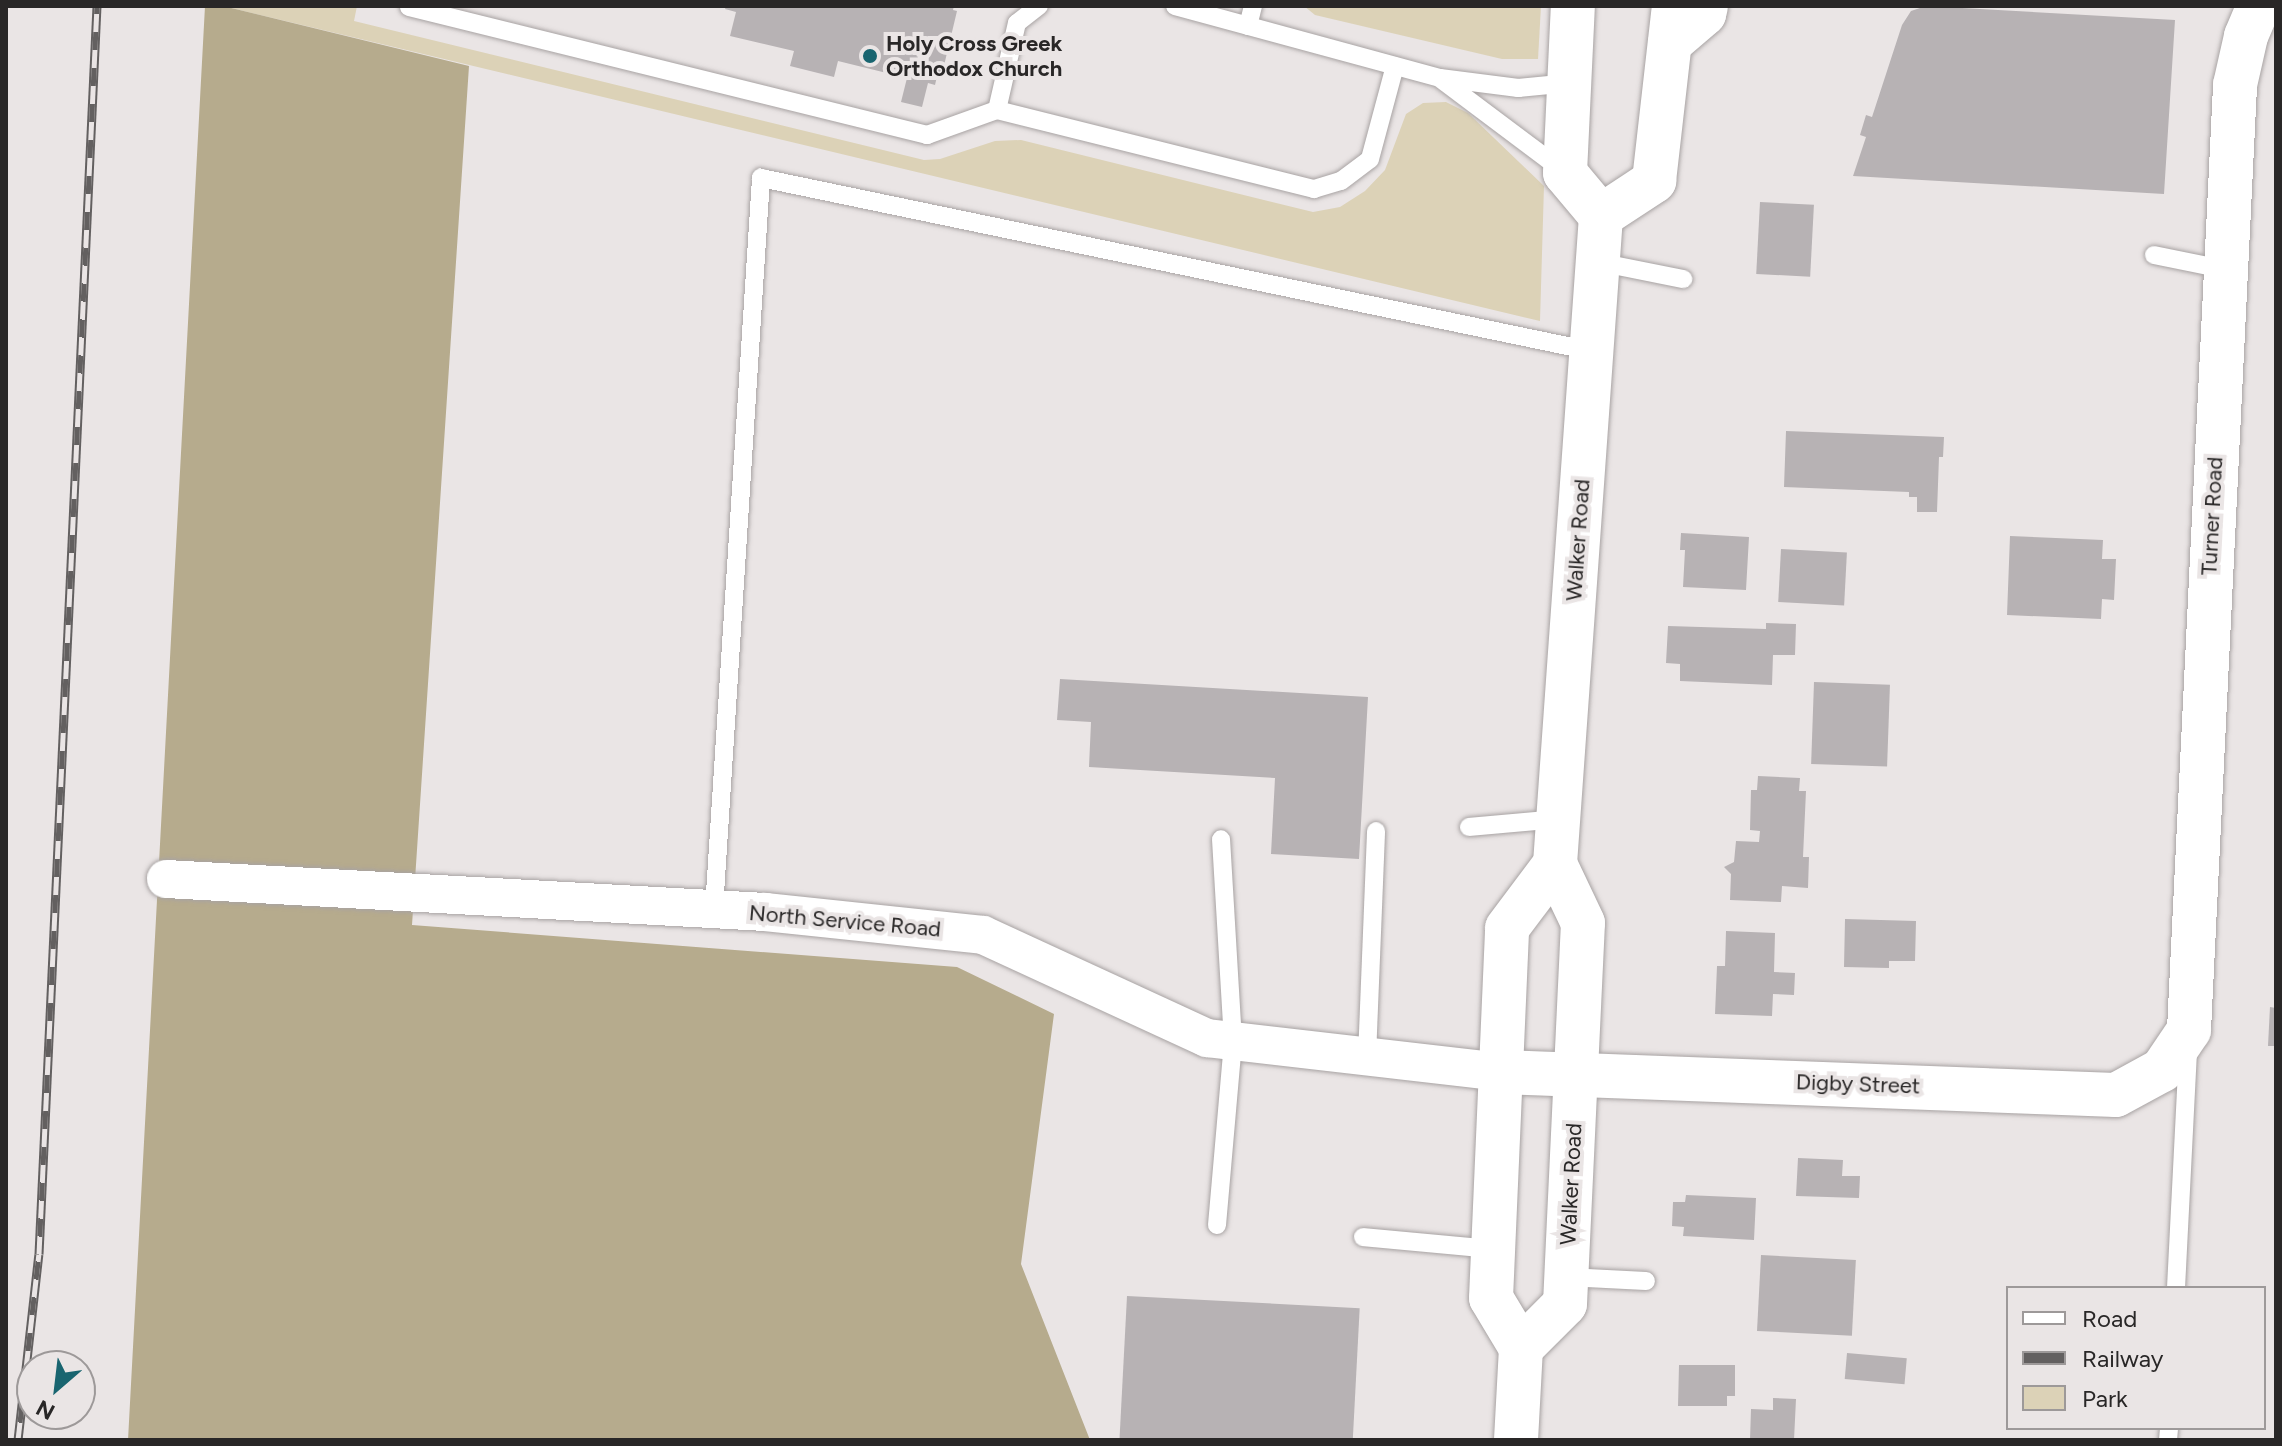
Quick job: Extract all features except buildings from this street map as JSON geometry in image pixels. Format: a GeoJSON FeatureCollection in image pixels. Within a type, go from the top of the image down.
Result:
{"type":"FeatureCollection","features":[{"type":"Feature","properties":{"kind":"main road"},"geometry":{"type":"LineString","coordinates":[[1573,6],[1565,173],[1601,216],[1654,181],[1672,24],[1704,14],[1706,6]]}},
{"type":"Feature","properties":{"kind":"main road","name":"Turner Road"},"geometry":{"type":"LineString","coordinates":[[2189,1030],[2223,269],[2235,85],[2246,36],[2259,6]]}},
{"type":"Feature","properties":{"kind":"main road","name":"Walker Road"},"geometry":{"type":"LineString","coordinates":[[1521,1348],[1565,1304],[1567,1277],[1583,923],[1555,864],[1601,216]]}},
{"type":"Feature","properties":{"kind":"main road"},"geometry":{"type":"LineString","coordinates":[[1516,1440],[1521,1348],[1491,1298],[1507,928],[1555,864]]}},
{"type":"Feature","properties":{"kind":"main road","name":"Digby Street"},"geometry":{"type":"LineString","coordinates":[[1501,1072],[2116,1095],[2162,1070],[2189,1030]]}},
{"type":"Feature","properties":{"kind":"street","name":"North Service Road"},"geometry":{"type":"LineString","coordinates":[[166,879],[714,909],[983,935],[1207,1038],[1501,1072]]}},
{"type":"Feature","properties":{"kind":"lane"},"geometry":{"type":"LineString","coordinates":[[997,110],[1017,23],[1039,6]]}},
{"type":"Feature","properties":{"kind":"lane"},"geometry":{"type":"LineString","coordinates":[[1175,6],[1440,78],[1518,88],[1570,83]]}},
{"type":"Feature","properties":{"kind":"lane"},"geometry":{"type":"LineString","coordinates":[[1248,26],[1253,6]]}},
{"type":"Feature","properties":{"kind":"lane"},"geometry":{"type":"LineString","coordinates":[[409,7],[927,135],[997,110],[1314,189],[1341,181],[1370,159],[1395,66]]}},
{"type":"Feature","properties":{"kind":"lane"},"geometry":{"type":"LineString","coordinates":[[1440,78],[1565,173]]}},
{"type":"Feature","properties":{"kind":"lane"},"geometry":{"type":"LineString","coordinates":[[714,909],[761,178],[1592,351]]}},
{"type":"Feature","properties":{"kind":"lane"},"geometry":{"type":"LineString","coordinates":[[2154,255],[2223,269]]}},
{"type":"Feature","properties":{"kind":"lane"},"geometry":{"type":"LineString","coordinates":[[1598,262],[1683,279]]}},
{"type":"Feature","properties":{"kind":"lane"},"geometry":{"type":"LineString","coordinates":[[1469,827],[1558,819]]}},
{"type":"Feature","properties":{"kind":"lane"},"geometry":{"type":"LineString","coordinates":[[1367,1057],[1376,831]]}},
{"type":"Feature","properties":{"kind":"lane"},"geometry":{"type":"LineString","coordinates":[[1217,1225],[1233,1041],[1221,839]]}},
{"type":"Feature","properties":{"kind":"lane"},"geometry":{"type":"LineString","coordinates":[[2176,1286],[2189,1030]]}},
{"type":"Feature","properties":{"kind":"lane"},"geometry":{"type":"LineString","coordinates":[[1363,1237],[1493,1249]]}},
{"type":"Feature","properties":{"kind":"lane"},"geometry":{"type":"LineString","coordinates":[[1567,1277],[1646,1281]]}},
{"type":"Feature","properties":{"kind":"green space"},"geometry":{"type":"Polygon","coordinates":[[[223,6],[357,6],[354,21],[924,160],[940,159],[995,141],[1021,140],[1313,212],[1340,207],[1365,191],[1385,170],[1406,114],[1423,103],[1446,102],[1468,113],[1544,186],[1540,321],[223,6]]]}},
{"type":"Feature","properties":{"kind":"green space"},"geometry":{"type":"Polygon","coordinates":[[[1304,6],[1541,6],[1538,59],[1502,59],[1315,15],[1304,6]]]}},
{"type":"Feature","properties":{"kind":"shaded area"},"geometry":{"type":"Polygon","coordinates":[[[205,6],[223,6],[469,66],[412,925],[957,967],[1054,1014],[1021,1264],[1090,1440],[128,1440],[205,6]]]}},
{"type":"Feature","properties":{"kind":"railway"},"geometry":{"type":"LineString","coordinates":[[18,1440],[39,1254],[97,6]]}},
{"type":"Feature","properties":{"kind":"place","name":"Holy Cross Greek Orthodox Church"},"geometry":{"type":"Point","coordinates":[870,56]}}]}
